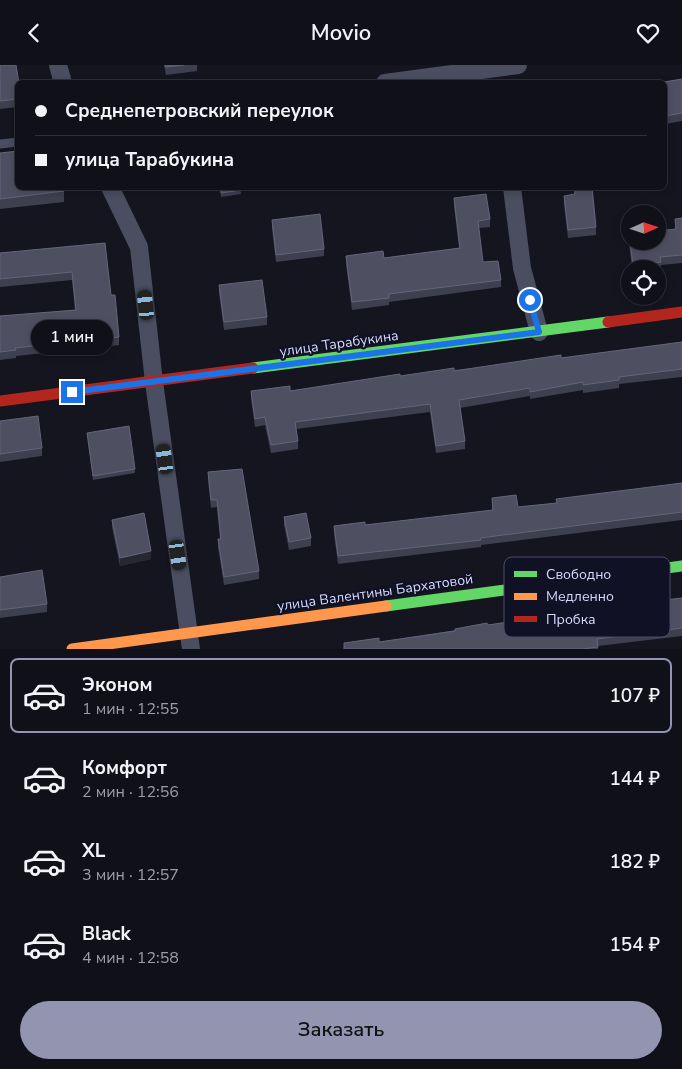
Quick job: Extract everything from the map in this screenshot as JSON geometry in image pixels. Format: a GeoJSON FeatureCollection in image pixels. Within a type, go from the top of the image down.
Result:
{"type":"FeatureCollection","features":[{"type":"Feature","properties":{"kind":"main road","name":"улица Тарабукина"},"geometry":{"type":"LineString","coordinates":[[0,401],[682,312]]}},
{"type":"Feature","properties":{"kind":"main road","name":"улица Валентины Бархатовой"},"geometry":{"type":"LineString","coordinates":[[72,649],[190,641],[504,593]]}},
{"type":"Feature","properties":{"kind":"street"},"geometry":{"type":"LineString","coordinates":[[58,65],[62,80]]}},
{"type":"Feature","properties":{"kind":"street"},"geometry":{"type":"LineString","coordinates":[[407,80],[519,65],[515,80]]}},
{"type":"Feature","properties":{"kind":"street"},"geometry":{"type":"LineString","coordinates":[[111,190],[139,247],[154,382],[190,641]]}},
{"type":"Feature","properties":{"kind":"street"},"geometry":{"type":"LineString","coordinates":[[512,190],[522,269],[539,332]]}},
{"type":"Feature","properties":{"kind":"lane"},"geometry":{"type":"LineString","coordinates":[[0,144],[15,142]]}},
{"type":"Feature","properties":{"kind":"building"},"geometry":{"type":"Polygon","coordinates":[[[0,65],[16,65],[18,80],[15,80],[15,99],[0,101],[0,65]]]}},
{"type":"Feature","properties":{"kind":"building"},"geometry":{"type":"Polygon","coordinates":[[[165,65],[184,65],[166,67],[165,65]]]}},
{"type":"Feature","properties":{"kind":"building"},"geometry":{"type":"Polygon","coordinates":[[[682,79],[682,113],[667,116],[667,82],[682,79]]]}},
{"type":"Feature","properties":{"kind":"building"},"geometry":{"type":"Polygon","coordinates":[[[15,151],[15,190],[64,191],[0,199],[0,153],[15,151]]]}},
{"type":"Feature","properties":{"kind":"building"},"geometry":{"type":"Polygon","coordinates":[[[220,190],[241,190],[221,193],[220,190]]]}},
{"type":"Feature","properties":{"kind":"building"},"geometry":{"type":"Polygon","coordinates":[[[574,190],[592,190],[596,227],[568,230],[564,196],[575,194],[574,190]]]}},
{"type":"Feature","properties":{"kind":"building"},"geometry":{"type":"Polygon","coordinates":[[[486,194],[490,219],[478,221],[483,262],[498,261],[501,280],[389,294],[389,298],[352,302],[346,256],[383,251],[384,258],[460,248],[454,198],[486,194]]]}},
{"type":"Feature","properties":{"kind":"building"},"geometry":{"type":"Polygon","coordinates":[[[320,214],[324,249],[276,255],[272,220],[320,214]]]}},
{"type":"Feature","properties":{"kind":"building"},"geometry":{"type":"Polygon","coordinates":[[[682,218],[682,255],[660,257],[661,260],[632,260],[631,250],[666,250],[666,230],[676,229],[675,219],[682,218]]]}},
{"type":"Feature","properties":{"kind":"building"},"geometry":{"type":"Polygon","coordinates":[[[105,243],[111,295],[115,295],[119,337],[15,348],[16,350],[0,352],[0,316],[76,310],[72,272],[0,279],[0,253],[105,243]]]}},
{"type":"Feature","properties":{"kind":"building"},"geometry":{"type":"Polygon","coordinates":[[[262,280],[267,317],[224,322],[219,285],[262,280]]]}},
{"type":"Feature","properties":{"kind":"building"},"geometry":{"type":"Polygon","coordinates":[[[682,342],[682,369],[619,377],[619,380],[583,385],[583,382],[530,392],[530,388],[459,400],[465,441],[436,446],[430,404],[295,422],[298,441],[271,445],[265,417],[255,419],[251,391],[290,386],[290,391],[400,374],[400,376],[454,368],[454,371],[561,355],[561,358],[682,342]]]}},
{"type":"Feature","properties":{"kind":"building"},"geometry":{"type":"Polygon","coordinates":[[[38,416],[42,448],[0,454],[0,421],[38,416]]]}},
{"type":"Feature","properties":{"kind":"building"},"geometry":{"type":"Polygon","coordinates":[[[129,426],[135,469],[93,476],[87,433],[129,426]]]}},
{"type":"Feature","properties":{"kind":"building"},"geometry":{"type":"Polygon","coordinates":[[[242,469],[259,571],[224,577],[218,539],[221,539],[217,500],[211,500],[208,472],[242,469]]]}},
{"type":"Feature","properties":{"kind":"building"},"geometry":{"type":"Polygon","coordinates":[[[682,483],[682,512],[480,538],[481,540],[338,556],[334,526],[365,522],[365,525],[493,510],[492,498],[516,495],[518,507],[557,503],[556,499],[682,483]]]}},
{"type":"Feature","properties":{"kind":"building"},"geometry":{"type":"Polygon","coordinates":[[[144,513],[151,551],[120,558],[112,520],[144,513]]]}},
{"type":"Feature","properties":{"kind":"building"},"geometry":{"type":"Polygon","coordinates":[[[306,513],[311,538],[289,542],[284,517],[306,513]]]}},
{"type":"Feature","properties":{"kind":"building"},"geometry":{"type":"Polygon","coordinates":[[[42,570],[47,604],[0,610],[0,577],[42,570]]]}},
{"type":"Feature","properties":{"kind":"building"},"geometry":{"type":"Polygon","coordinates":[[[682,598],[682,628],[670,630],[670,599],[682,598]]]}},
{"type":"Feature","properties":{"kind":"building"},"geometry":{"type":"Polygon","coordinates":[[[487,623],[488,625],[504,623],[504,637],[612,637],[597,639],[598,647],[582,649],[344,649],[344,643],[379,638],[379,642],[455,631],[455,629],[487,623]]]}},
{"type":"Feature","properties":{"kind":"traffic: fast"},"geometry":{"type":"LineString","coordinates":[[253,368],[608,322]]}},
{"type":"Feature","properties":{"kind":"traffic: fast"},"geometry":{"type":"LineString","coordinates":[[670,568],[682,566]]}},
{"type":"Feature","properties":{"kind":"traffic: fast"},"geometry":{"type":"LineString","coordinates":[[386,606],[504,590]]}},
{"type":"Feature","properties":{"kind":"traffic: slow"},"geometry":{"type":"LineString","coordinates":[[72,649],[386,606]]}},
{"type":"Feature","properties":{"kind":"traffic: jam"},"geometry":{"type":"LineString","coordinates":[[608,322],[682,312]]}},
{"type":"Feature","properties":{"kind":"traffic: jam"},"geometry":{"type":"LineString","coordinates":[[0,401],[253,368]]}},
{"type":"Feature","properties":{"kind":"route"},"geometry":{"type":"LineString","coordinates":[[72,392],[539,332],[530,300]]}}]}
